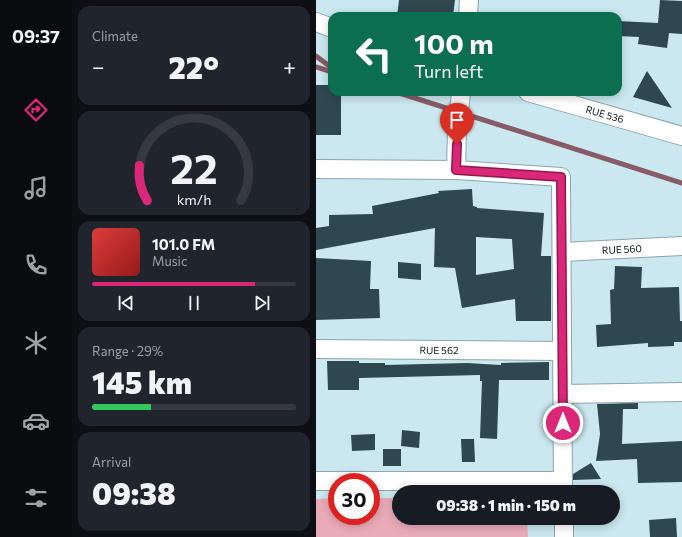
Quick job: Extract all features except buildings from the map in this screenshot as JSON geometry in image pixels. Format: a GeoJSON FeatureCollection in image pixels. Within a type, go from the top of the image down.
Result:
{"type":"FeatureCollection","features":[{"type":"Feature","properties":{"kind":"street"},"geometry":{"type":"LineString","coordinates":[[468,12],[469,0]]}},
{"type":"Feature","properties":{"kind":"street"},"geometry":{"type":"LineString","coordinates":[[316,22],[328,26]]}},
{"type":"Feature","properties":{"kind":"street"},"geometry":{"type":"LineString","coordinates":[[456,170],[457,131],[461,96]]}},
{"type":"Feature","properties":{"kind":"street","name":"RUE 536"},"geometry":{"type":"LineString","coordinates":[[542,96],[682,136]]}},
{"type":"Feature","properties":{"kind":"street"},"geometry":{"type":"LineString","coordinates":[[316,169],[456,170],[561,177],[563,485]]}},
{"type":"Feature","properties":{"kind":"street","name":"RUE 560"},"geometry":{"type":"LineString","coordinates":[[562,252],[682,246]]}},
{"type":"Feature","properties":{"kind":"street","name":"RUE 562"},"geometry":{"type":"LineString","coordinates":[[316,350],[562,351]]}},
{"type":"Feature","properties":{"kind":"street"},"geometry":{"type":"LineString","coordinates":[[563,394],[682,392]]}},
{"type":"Feature","properties":{"kind":"street"},"geometry":{"type":"LineString","coordinates":[[316,482],[501,485]]}},
{"type":"Feature","properties":{"kind":"street"},"geometry":{"type":"LineString","coordinates":[[564,525],[564,537]]}},
{"type":"Feature","properties":{"kind":"shaded area"},"geometry":{"type":"Polygon","coordinates":[[[328,498],[328,525],[380,525],[380,498],[392,498],[392,525],[527,525],[528,537],[316,537],[316,499],[328,498]]]}},
{"type":"Feature","properties":{"kind":"waterway"},"geometry":{"type":"LineString","coordinates":[[316,56],[328,65]]}},
{"type":"Feature","properties":{"kind":"waterway"},"geometry":{"type":"LineString","coordinates":[[316,67],[328,71]]}},
{"type":"Feature","properties":{"kind":"waterway"},"geometry":{"type":"LineString","coordinates":[[409,96],[682,183]]}},
{"type":"Feature","properties":{"kind":"route"},"geometry":{"type":"LineString","coordinates":[[457,144],[456,170],[561,177],[563,423]]}}]}
